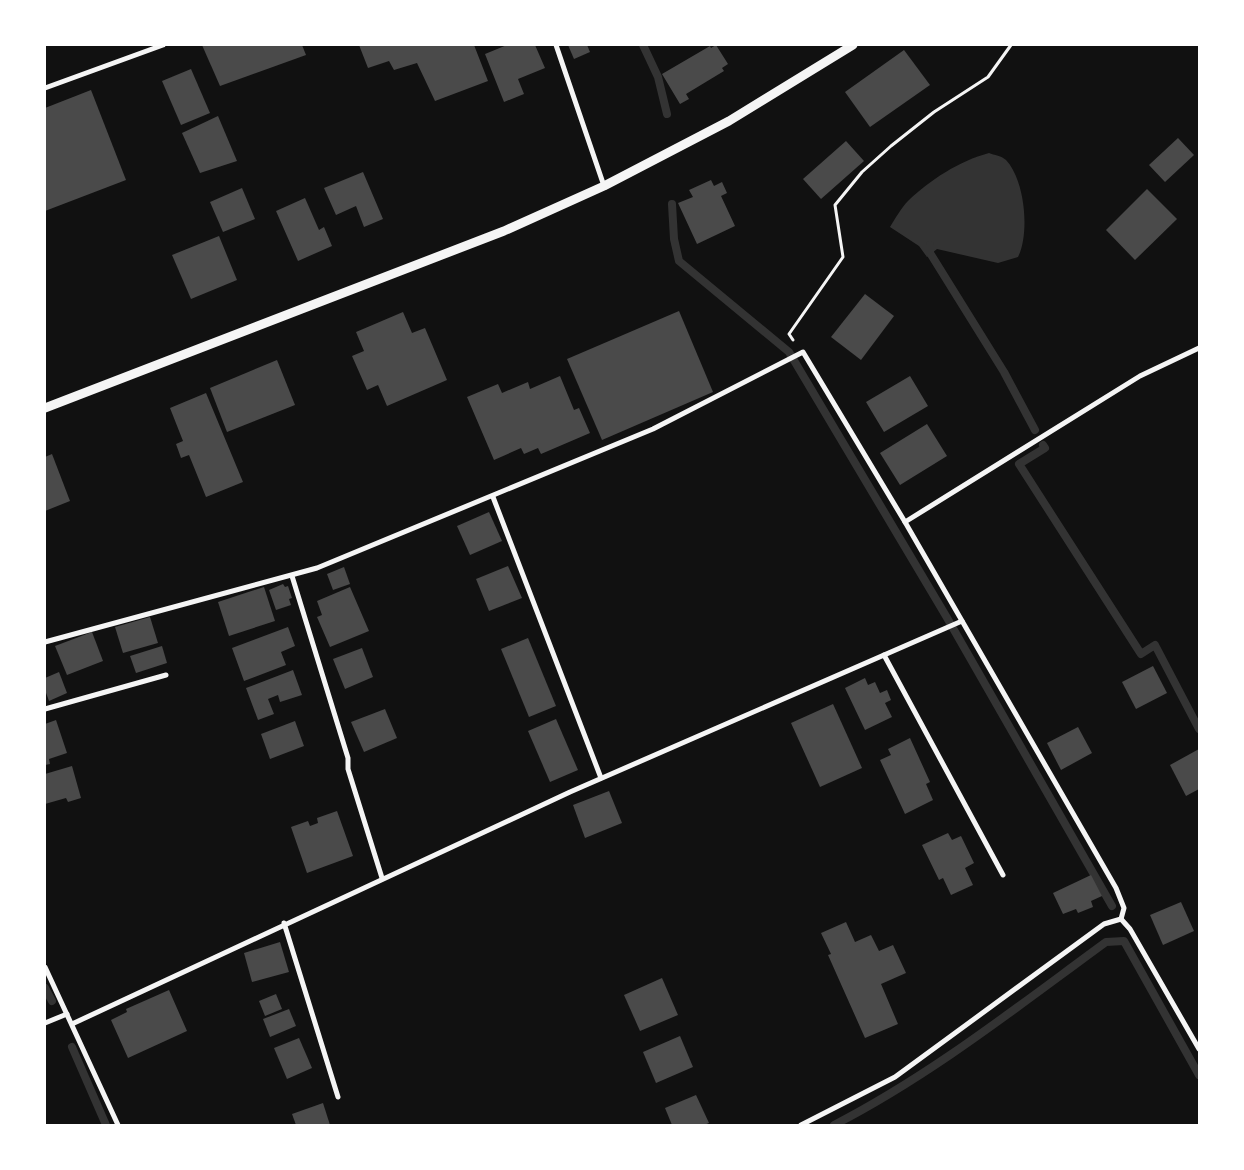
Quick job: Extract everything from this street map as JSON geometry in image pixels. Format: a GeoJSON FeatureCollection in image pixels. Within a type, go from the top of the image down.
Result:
{"type":"FeatureCollection","features":[{"type":"Feature","properties":{"kind":"street"},"geometry":{"type":"LineString","coordinates":[[45,88],[163,45]]}},
{"type":"Feature","properties":{"kind":"street"},"geometry":{"type":"LineString","coordinates":[[556,45],[604,186]]}},
{"type":"Feature","properties":{"kind":"street"},"geometry":{"type":"LineString","coordinates":[[45,408],[495,235],[604,186],[729,121],[853,45]]}},
{"type":"Feature","properties":{"kind":"street"},"geometry":{"type":"LineString","coordinates":[[905,522],[1140,376],[1199,348]]}},
{"type":"Feature","properties":{"kind":"street"},"geometry":{"type":"LineString","coordinates":[[45,642],[292,576],[492,498],[653,429],[803,352],[905,522],[1116,888],[1124,908],[1120,920]]}},
{"type":"Feature","properties":{"kind":"street"},"geometry":{"type":"LineString","coordinates":[[492,498],[601,778]]}},
{"type":"Feature","properties":{"kind":"street"},"geometry":{"type":"LineString","coordinates":[[292,576],[348,758],[348,769],[382,878]]}},
{"type":"Feature","properties":{"kind":"street"},"geometry":{"type":"LineString","coordinates":[[72,1024],[382,878],[601,778],[962,622]]}},
{"type":"Feature","properties":{"kind":"street"},"geometry":{"type":"LineString","coordinates":[[884,655],[1003,874]]}},
{"type":"Feature","properties":{"kind":"street"},"geometry":{"type":"LineString","coordinates":[[45,709],[166,675]]}},
{"type":"Feature","properties":{"kind":"street"},"geometry":{"type":"LineString","coordinates":[[1120,920],[1130,929],[1199,1049]]}},
{"type":"Feature","properties":{"kind":"street"},"geometry":{"type":"LineString","coordinates":[[801,1125],[895,1077],[1104,924],[1120,920]]}},
{"type":"Feature","properties":{"kind":"street"},"geometry":{"type":"LineString","coordinates":[[284,924],[338,1097]]}},
{"type":"Feature","properties":{"kind":"street"},"geometry":{"type":"LineString","coordinates":[[45,967],[118,1125]]}},
{"type":"Feature","properties":{"kind":"street"},"geometry":{"type":"LineString","coordinates":[[45,1023],[67,1014]]}},
{"type":"Feature","properties":{"kind":"path"},"geometry":{"type":"LineString","coordinates":[[803,352],[789,334],[843,257],[835,205],[862,172],[891,146],[934,112],[988,77],[1011,45]]}},
{"type":"Feature","properties":{"kind":"shaded area"},"geometry":{"type":"Polygon","coordinates":[[[989,153],[1006,160],[1018,180],[1024,207],[1024,235],[1018,257],[998,263],[937,249],[927,257],[919,246],[890,227],[905,204],[926,186],[956,166],[989,153]]]}},
{"type":"Feature","properties":{"kind":"building"},"geometry":{"type":"Polygon","coordinates":[[[202,45],[302,45],[306,55],[220,86],[202,45]]]}},
{"type":"Feature","properties":{"kind":"building"},"geometry":{"type":"Polygon","coordinates":[[[359,45],[474,45],[488,81],[435,101],[417,63],[394,70],[389,61],[368,68],[359,45]]]}},
{"type":"Feature","properties":{"kind":"building"},"geometry":{"type":"Polygon","coordinates":[[[507,45],[535,45],[545,68],[518,79],[524,94],[504,102],[485,54],[507,45]]]}},
{"type":"Feature","properties":{"kind":"building"},"geometry":{"type":"Polygon","coordinates":[[[568,45],[587,45],[590,52],[574,59],[568,45]]]}},
{"type":"Feature","properties":{"kind":"building"},"geometry":{"type":"Polygon","coordinates":[[[716,45],[728,64],[722,68],[724,71],[686,94],[689,99],[680,104],[662,74],[710,46],[711,48],[716,45]]]}},
{"type":"Feature","properties":{"kind":"building"},"geometry":{"type":"Polygon","coordinates":[[[904,50],[930,85],[870,127],[845,92],[904,50]]]}},
{"type":"Feature","properties":{"kind":"building"},"geometry":{"type":"Polygon","coordinates":[[[191,69],[210,113],[181,125],[162,81],[191,69]]]}},
{"type":"Feature","properties":{"kind":"building"},"geometry":{"type":"Polygon","coordinates":[[[91,90],[126,180],[45,211],[45,108],[91,90]]]}},
{"type":"Feature","properties":{"kind":"building"},"geometry":{"type":"Polygon","coordinates":[[[218,116],[237,161],[200,173],[182,133],[218,116]]]}},
{"type":"Feature","properties":{"kind":"building"},"geometry":{"type":"Polygon","coordinates":[[[1178,138],[1194,155],[1165,182],[1149,165],[1178,138]]]}},
{"type":"Feature","properties":{"kind":"building"},"geometry":{"type":"Polygon","coordinates":[[[846,141],[864,161],[821,199],[803,179],[846,141]]]}},
{"type":"Feature","properties":{"kind":"building"},"geometry":{"type":"Polygon","coordinates":[[[363,172],[383,219],[364,227],[356,206],[336,215],[324,188],[363,172]]]}},
{"type":"Feature","properties":{"kind":"building"},"geometry":{"type":"Polygon","coordinates":[[[711,180],[714,186],[722,182],[727,193],[721,196],[735,226],[697,244],[678,203],[693,197],[689,190],[711,180]]]}},
{"type":"Feature","properties":{"kind":"building"},"geometry":{"type":"Polygon","coordinates":[[[242,188],[255,219],[223,232],[210,202],[242,188]]]}},
{"type":"Feature","properties":{"kind":"building"},"geometry":{"type":"Polygon","coordinates":[[[1147,189],[1177,219],[1135,260],[1106,230],[1147,189]]]}},
{"type":"Feature","properties":{"kind":"building"},"geometry":{"type":"Polygon","coordinates":[[[305,198],[319,230],[324,227],[332,246],[298,261],[276,211],[305,198]]]}},
{"type":"Feature","properties":{"kind":"building"},"geometry":{"type":"Polygon","coordinates":[[[219,236],[237,280],[191,299],[172,255],[219,236]]]}},
{"type":"Feature","properties":{"kind":"building"},"geometry":{"type":"Polygon","coordinates":[[[865,294],[894,316],[861,360],[831,337],[865,294]]]}},
{"type":"Feature","properties":{"kind":"building"},"geometry":{"type":"Polygon","coordinates":[[[679,311],[713,392],[602,440],[567,359],[679,311]]]}},
{"type":"Feature","properties":{"kind":"building"},"geometry":{"type":"Polygon","coordinates":[[[403,312],[412,333],[425,328],[447,380],[387,406],[378,385],[367,390],[352,356],[364,351],[356,332],[403,312]]]}},
{"type":"Feature","properties":{"kind":"building"},"geometry":{"type":"Polygon","coordinates":[[[277,360],[295,405],[227,432],[210,388],[277,360]]]}},
{"type":"Feature","properties":{"kind":"building"},"geometry":{"type":"Polygon","coordinates":[[[560,376],[574,410],[579,408],[590,433],[541,454],[538,448],[524,454],[521,448],[494,460],[467,397],[498,384],[502,393],[528,382],[530,389],[560,376]]]}},
{"type":"Feature","properties":{"kind":"building"},"geometry":{"type":"Polygon","coordinates":[[[910,376],[928,406],[884,432],[866,402],[910,376]]]}},
{"type":"Feature","properties":{"kind":"building"},"geometry":{"type":"Polygon","coordinates":[[[206,393],[243,482],[206,497],[189,455],[181,458],[176,444],[183,441],[170,408],[206,393]]]}},
{"type":"Feature","properties":{"kind":"building"},"geometry":{"type":"Polygon","coordinates":[[[927,424],[947,456],[900,485],[880,453],[927,424]]]}},
{"type":"Feature","properties":{"kind":"building"},"geometry":{"type":"Polygon","coordinates":[[[52,454],[70,501],[45,511],[45,457],[52,454]]]}},
{"type":"Feature","properties":{"kind":"building"},"geometry":{"type":"Polygon","coordinates":[[[489,512],[502,541],[470,555],[457,526],[489,512]]]}},
{"type":"Feature","properties":{"kind":"building"},"geometry":{"type":"Polygon","coordinates":[[[508,566],[522,598],[489,611],[476,579],[508,566]]]}},
{"type":"Feature","properties":{"kind":"building"},"geometry":{"type":"Polygon","coordinates":[[[344,567],[350,584],[333,590],[327,574],[344,567]]]}},
{"type":"Feature","properties":{"kind":"building"},"geometry":{"type":"Polygon","coordinates":[[[283,584],[285,587],[288,586],[292,598],[289,599],[291,605],[276,610],[269,590],[283,584]]]}},
{"type":"Feature","properties":{"kind":"building"},"geometry":{"type":"Polygon","coordinates":[[[264,587],[275,621],[229,636],[218,602],[264,587]]]}},
{"type":"Feature","properties":{"kind":"building"},"geometry":{"type":"Polygon","coordinates":[[[350,587],[369,631],[330,647],[317,617],[322,615],[317,601],[350,587]]]}},
{"type":"Feature","properties":{"kind":"building"},"geometry":{"type":"Polygon","coordinates":[[[150,617],[158,643],[123,653],[115,627],[150,617]]]}},
{"type":"Feature","properties":{"kind":"building"},"geometry":{"type":"Polygon","coordinates":[[[288,627],[295,646],[281,652],[286,665],[244,681],[232,648],[288,627]]]}},
{"type":"Feature","properties":{"kind":"building"},"geometry":{"type":"Polygon","coordinates":[[[92,632],[103,661],[67,675],[55,646],[92,632]]]}},
{"type":"Feature","properties":{"kind":"building"},"geometry":{"type":"Polygon","coordinates":[[[528,638],[556,706],[529,717],[501,649],[528,638]]]}},
{"type":"Feature","properties":{"kind":"building"},"geometry":{"type":"Polygon","coordinates":[[[162,646],[167,663],[136,673],[130,656],[162,646]]]}},
{"type":"Feature","properties":{"kind":"building"},"geometry":{"type":"Polygon","coordinates":[[[362,648],[373,677],[345,689],[333,659],[362,648]]]}},
{"type":"Feature","properties":{"kind":"building"},"geometry":{"type":"Polygon","coordinates":[[[1153,666],[1167,693],[1136,709],[1122,682],[1153,666]]]}},
{"type":"Feature","properties":{"kind":"building"},"geometry":{"type":"Polygon","coordinates":[[[293,670],[302,695],[280,702],[278,695],[268,699],[274,714],[258,720],[246,688],[293,670]]]}},
{"type":"Feature","properties":{"kind":"building"},"geometry":{"type":"Polygon","coordinates":[[[59,672],[67,693],[49,701],[45,690],[45,678],[59,672]]]}},
{"type":"Feature","properties":{"kind":"building"},"geometry":{"type":"Polygon","coordinates":[[[865,678],[868,685],[875,682],[880,693],[887,690],[891,700],[885,703],[892,717],[865,730],[845,688],[865,678]]]}},
{"type":"Feature","properties":{"kind":"building"},"geometry":{"type":"Polygon","coordinates":[[[833,704],[862,768],[820,787],[791,723],[833,704]]]}},
{"type":"Feature","properties":{"kind":"building"},"geometry":{"type":"Polygon","coordinates":[[[385,709],[397,738],[364,752],[351,722],[385,709]]]}},
{"type":"Feature","properties":{"kind":"building"},"geometry":{"type":"Polygon","coordinates":[[[556,719],[578,770],[550,782],[528,731],[556,719]]]}},
{"type":"Feature","properties":{"kind":"building"},"geometry":{"type":"Polygon","coordinates":[[[56,720],[67,753],[49,759],[50,764],[45,765],[45,724],[56,720]]]}},
{"type":"Feature","properties":{"kind":"building"},"geometry":{"type":"Polygon","coordinates":[[[295,721],[304,746],[270,759],[261,734],[295,721]]]}},
{"type":"Feature","properties":{"kind":"building"},"geometry":{"type":"Polygon","coordinates":[[[1078,727],[1092,753],[1061,770],[1047,743],[1078,727]]]}},
{"type":"Feature","properties":{"kind":"building"},"geometry":{"type":"Polygon","coordinates":[[[910,738],[930,782],[926,784],[933,800],[905,814],[880,760],[891,755],[888,749],[910,738]]]}},
{"type":"Feature","properties":{"kind":"building"},"geometry":{"type":"Polygon","coordinates":[[[1199,749],[1199,789],[1186,796],[1170,765],[1199,749]]]}},
{"type":"Feature","properties":{"kind":"building"},"geometry":{"type":"Polygon","coordinates":[[[72,766],[81,798],[68,802],[66,798],[45,804],[45,774],[72,766]]]}},
{"type":"Feature","properties":{"kind":"building"},"geometry":{"type":"Polygon","coordinates":[[[609,791],[622,823],[585,838],[573,805],[609,791]]]}},
{"type":"Feature","properties":{"kind":"building"},"geometry":{"type":"Polygon","coordinates":[[[337,811],[353,856],[307,873],[291,827],[308,821],[310,826],[318,823],[317,818],[337,811]]]}},
{"type":"Feature","properties":{"kind":"building"},"geometry":{"type":"Polygon","coordinates":[[[948,833],[952,840],[961,836],[974,863],[965,868],[973,885],[951,895],[943,878],[939,880],[922,845],[948,833]]]}},
{"type":"Feature","properties":{"kind":"building"},"geometry":{"type":"Polygon","coordinates":[[[1091,875],[1102,896],[1091,901],[1093,907],[1078,913],[1076,909],[1063,914],[1053,893],[1091,875]]]}},
{"type":"Feature","properties":{"kind":"building"},"geometry":{"type":"Polygon","coordinates":[[[1181,902],[1194,931],[1163,945],[1150,915],[1181,902]]]}},
{"type":"Feature","properties":{"kind":"building"},"geometry":{"type":"Polygon","coordinates":[[[846,922],[855,942],[871,935],[879,951],[893,945],[906,973],[881,984],[898,1024],[865,1038],[828,955],[831,954],[821,933],[846,922]]]}},
{"type":"Feature","properties":{"kind":"building"},"geometry":{"type":"Polygon","coordinates":[[[280,942],[289,972],[252,982],[244,953],[280,942]]]}},
{"type":"Feature","properties":{"kind":"building"},"geometry":{"type":"Polygon","coordinates":[[[662,978],[678,1015],[640,1031],[624,995],[662,978]]]}},
{"type":"Feature","properties":{"kind":"building"},"geometry":{"type":"Polygon","coordinates":[[[169,990],[187,1031],[128,1058],[111,1020],[127,1012],[126,1009],[169,990]]]}},
{"type":"Feature","properties":{"kind":"building"},"geometry":{"type":"Polygon","coordinates":[[[276,994],[282,1009],[265,1016],[259,1001],[276,994]]]}},
{"type":"Feature","properties":{"kind":"building"},"geometry":{"type":"Polygon","coordinates":[[[289,1009],[296,1026],[270,1037],[263,1019],[289,1009]]]}},
{"type":"Feature","properties":{"kind":"building"},"geometry":{"type":"Polygon","coordinates":[[[680,1036],[693,1067],[656,1083],[643,1052],[680,1036]]]}},
{"type":"Feature","properties":{"kind":"building"},"geometry":{"type":"Polygon","coordinates":[[[299,1038],[312,1068],[287,1079],[274,1048],[299,1038]]]}},
{"type":"Feature","properties":{"kind":"building"},"geometry":{"type":"Polygon","coordinates":[[[696,1095],[709,1123],[704,1125],[672,1125],[665,1108],[696,1095]]]}},
{"type":"Feature","properties":{"kind":"building"},"geometry":{"type":"Polygon","coordinates":[[[323,1103],[330,1125],[296,1125],[292,1114],[323,1103]]]}},
{"type":"Feature","properties":{"kind":"waterway"},"geometry":{"type":"LineString","coordinates":[[643,45],[658,77],[667,114]]}},
{"type":"Feature","properties":{"kind":"waterway"},"geometry":{"type":"LineString","coordinates":[[672,204],[674,239],[679,261],[789,352],[946,616],[1112,906]]}},
{"type":"Feature","properties":{"kind":"waterway"},"geometry":{"type":"LineString","coordinates":[[930,245],[930,253],[1004,372],[1035,430]]}},
{"type":"Feature","properties":{"kind":"waterway"},"geometry":{"type":"LineString","coordinates":[[1043,445],[1045,448],[1019,464],[1141,654],[1155,645],[1199,729]]}},
{"type":"Feature","properties":{"kind":"waterway"},"geometry":{"type":"LineString","coordinates":[[834,1125],[939,1062],[1106,942],[1124,941],[1199,1075]]}},
{"type":"Feature","properties":{"kind":"waterway"},"geometry":{"type":"LineString","coordinates":[[45,988],[52,1001]]}},
{"type":"Feature","properties":{"kind":"waterway"},"geometry":{"type":"LineString","coordinates":[[72,1047],[106,1125]]}}]}
